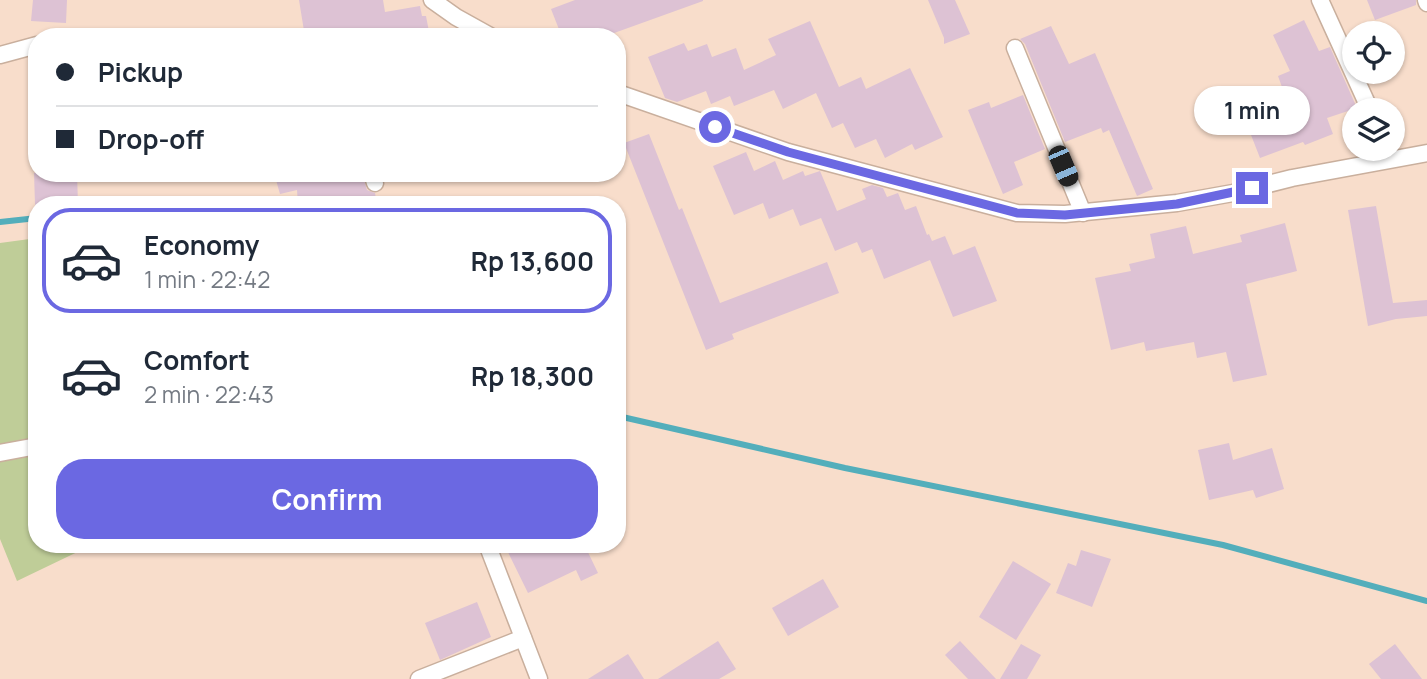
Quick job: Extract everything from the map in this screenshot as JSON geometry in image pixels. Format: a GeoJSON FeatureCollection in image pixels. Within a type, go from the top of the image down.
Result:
{"type":"FeatureCollection","features":[{"type":"Feature","properties":{"kind":"street"},"geometry":{"type":"LineString","coordinates":[[432,0],[476,28]]}},
{"type":"Feature","properties":{"kind":"street"},"geometry":{"type":"LineString","coordinates":[[1320,0],[1365,98]]}},
{"type":"Feature","properties":{"kind":"street"},"geometry":{"type":"LineString","coordinates":[[0,55],[28,47]]}},
{"type":"Feature","properties":{"kind":"street"},"geometry":{"type":"LineString","coordinates":[[1015,48],[1083,213]]}},
{"type":"Feature","properties":{"kind":"street"},"geometry":{"type":"LineString","coordinates":[[626,96],[788,152],[1017,213],[1083,213],[1205,199],[1361,161]]}},
{"type":"Feature","properties":{"kind":"street"},"geometry":{"type":"LineString","coordinates":[[1405,154],[1427,153]]}},
{"type":"Feature","properties":{"kind":"street"},"geometry":{"type":"LineString","coordinates":[[0,453],[28,448]]}},
{"type":"Feature","properties":{"kind":"street"},"geometry":{"type":"LineString","coordinates":[[490,553],[539,679]]}},
{"type":"Feature","properties":{"kind":"street"},"geometry":{"type":"LineString","coordinates":[[419,679],[523,638]]}},
{"type":"Feature","properties":{"kind":"green space"},"geometry":{"type":"Polygon","coordinates":[[[28,239],[28,553],[75,553],[17,581],[0,539],[0,243],[28,239]]]}},
{"type":"Feature","properties":{"kind":"building"},"geometry":{"type":"Polygon","coordinates":[[[33,0],[67,0],[66,23],[31,21],[33,0]]]}},
{"type":"Feature","properties":{"kind":"building"},"geometry":{"type":"Polygon","coordinates":[[[299,0],[383,0],[385,12],[420,6],[428,28],[304,28],[299,0]]]}},
{"type":"Feature","properties":{"kind":"building"},"geometry":{"type":"Polygon","coordinates":[[[575,0],[703,0],[626,29],[558,28],[551,9],[575,0]]]}},
{"type":"Feature","properties":{"kind":"building"},"geometry":{"type":"Polygon","coordinates":[[[928,0],[955,0],[970,34],[944,44],[928,0]]]}},
{"type":"Feature","properties":{"kind":"building"},"geometry":{"type":"Polygon","coordinates":[[[1367,0],[1416,0],[1416,5],[1375,20],[1367,0]]]}},
{"type":"Feature","properties":{"kind":"building"},"geometry":{"type":"Polygon","coordinates":[[[1304,20],[1319,51],[1330,47],[1342,74],[1342,84],[1346,84],[1353,98],[1342,98],[1342,113],[1327,118],[1333,134],[1260,158],[1244,117],[1287,101],[1278,76],[1290,71],[1273,35],[1304,20]]]}},
{"type":"Feature","properties":{"kind":"building"},"geometry":{"type":"Polygon","coordinates":[[[810,21],[839,87],[861,77],[866,89],[910,68],[943,137],[915,150],[912,144],[885,158],[876,139],[855,148],[843,123],[832,128],[816,93],[783,109],[774,90],[734,106],[730,96],[711,104],[706,91],[677,102],[665,98],[648,57],[684,43],[688,51],[707,44],[712,57],[736,48],[744,70],[776,55],[768,39],[810,21]]]}},
{"type":"Feature","properties":{"kind":"building"},"geometry":{"type":"Polygon","coordinates":[[[1051,26],[1069,64],[1095,53],[1153,189],[1137,196],[1109,130],[1103,133],[1101,128],[1065,142],[1025,44],[1020,39],[1051,26]]]}},
{"type":"Feature","properties":{"kind":"building"},"geometry":{"type":"Polygon","coordinates":[[[1023,95],[1045,149],[1014,162],[1023,185],[1003,194],[968,110],[989,102],[991,108],[1023,95]]]}},
{"type":"Feature","properties":{"kind":"building"},"geometry":{"type":"Polygon","coordinates":[[[649,134],[720,303],[827,262],[839,293],[732,334],[734,339],[706,350],[626,142],[649,134]]]}},
{"type":"Feature","properties":{"kind":"building"},"geometry":{"type":"Polygon","coordinates":[[[746,152],[754,171],[775,161],[783,180],[803,171],[805,176],[820,171],[837,211],[866,199],[862,189],[872,185],[883,188],[887,197],[898,193],[905,210],[916,206],[932,241],[945,236],[953,255],[975,246],[997,301],[953,317],[930,260],[884,279],[872,249],[862,253],[857,242],[835,251],[821,218],[800,226],[793,209],[769,219],[763,203],[734,215],[713,166],[746,152]]]}},
{"type":"Feature","properties":{"kind":"building"},"geometry":{"type":"Polygon","coordinates":[[[34,182],[77,182],[78,196],[35,196],[34,182]]]}},
{"type":"Feature","properties":{"kind":"building"},"geometry":{"type":"Polygon","coordinates":[[[277,182],[365,182],[367,190],[375,193],[376,196],[297,196],[297,190],[280,194],[277,182]]]}},
{"type":"Feature","properties":{"kind":"building"},"geometry":{"type":"Polygon","coordinates":[[[1376,206],[1393,303],[1427,300],[1427,316],[1396,319],[1368,326],[1348,210],[1376,206]]]}},
{"type":"Feature","properties":{"kind":"building"},"geometry":{"type":"Polygon","coordinates":[[[1285,223],[1297,271],[1246,284],[1267,375],[1233,382],[1226,352],[1197,358],[1194,342],[1146,351],[1144,342],[1111,350],[1095,278],[1131,271],[1129,264],[1155,258],[1150,234],[1186,226],[1193,254],[1242,242],[1240,235],[1285,223]]]}},
{"type":"Feature","properties":{"kind":"building"},"geometry":{"type":"Polygon","coordinates":[[[1229,443],[1233,460],[1272,448],[1284,489],[1256,498],[1253,490],[1209,500],[1198,450],[1229,443]]]}},
{"type":"Feature","properties":{"kind":"building"},"geometry":{"type":"Polygon","coordinates":[[[1081,550],[1111,559],[1092,607],[1056,593],[1068,563],[1076,566],[1081,550]]]}},
{"type":"Feature","properties":{"kind":"building"},"geometry":{"type":"Polygon","coordinates":[[[508,553],[588,553],[598,573],[581,581],[576,570],[528,593],[508,553]]]}},
{"type":"Feature","properties":{"kind":"building"},"geometry":{"type":"Polygon","coordinates":[[[1013,561],[1051,584],[1016,640],[979,617],[1013,561]]]}},
{"type":"Feature","properties":{"kind":"building"},"geometry":{"type":"Polygon","coordinates":[[[823,579],[839,607],[788,636],[772,608],[823,579]]]}},
{"type":"Feature","properties":{"kind":"building"},"geometry":{"type":"Polygon","coordinates":[[[477,602],[491,637],[440,660],[425,623],[477,602]]]}},
{"type":"Feature","properties":{"kind":"building"},"geometry":{"type":"Polygon","coordinates":[[[718,641],[736,669],[719,679],[658,679],[718,641]]]}},
{"type":"Feature","properties":{"kind":"building"},"geometry":{"type":"Polygon","coordinates":[[[960,641],[996,679],[968,679],[945,655],[960,641]]]}},
{"type":"Feature","properties":{"kind":"building"},"geometry":{"type":"Polygon","coordinates":[[[1021,644],[1041,655],[1027,679],[1000,679],[1021,644]]]}},
{"type":"Feature","properties":{"kind":"building"},"geometry":{"type":"Polygon","coordinates":[[[1395,644],[1422,679],[1381,679],[1369,664],[1395,644]]]}},
{"type":"Feature","properties":{"kind":"building"},"geometry":{"type":"Polygon","coordinates":[[[628,654],[644,679],[588,679],[628,654]]]}},
{"type":"Feature","properties":{"kind":"waterway"},"geometry":{"type":"LineString","coordinates":[[0,222],[28,219]]}},
{"type":"Feature","properties":{"kind":"waterway"},"geometry":{"type":"LineString","coordinates":[[626,418],[845,468],[1223,545],[1427,601]]}},
{"type":"Feature","properties":{"kind":"route"},"geometry":{"type":"LineString","coordinates":[[715,127],[788,152],[1017,213],[1065,215],[1177,204],[1252,188]]}}]}
